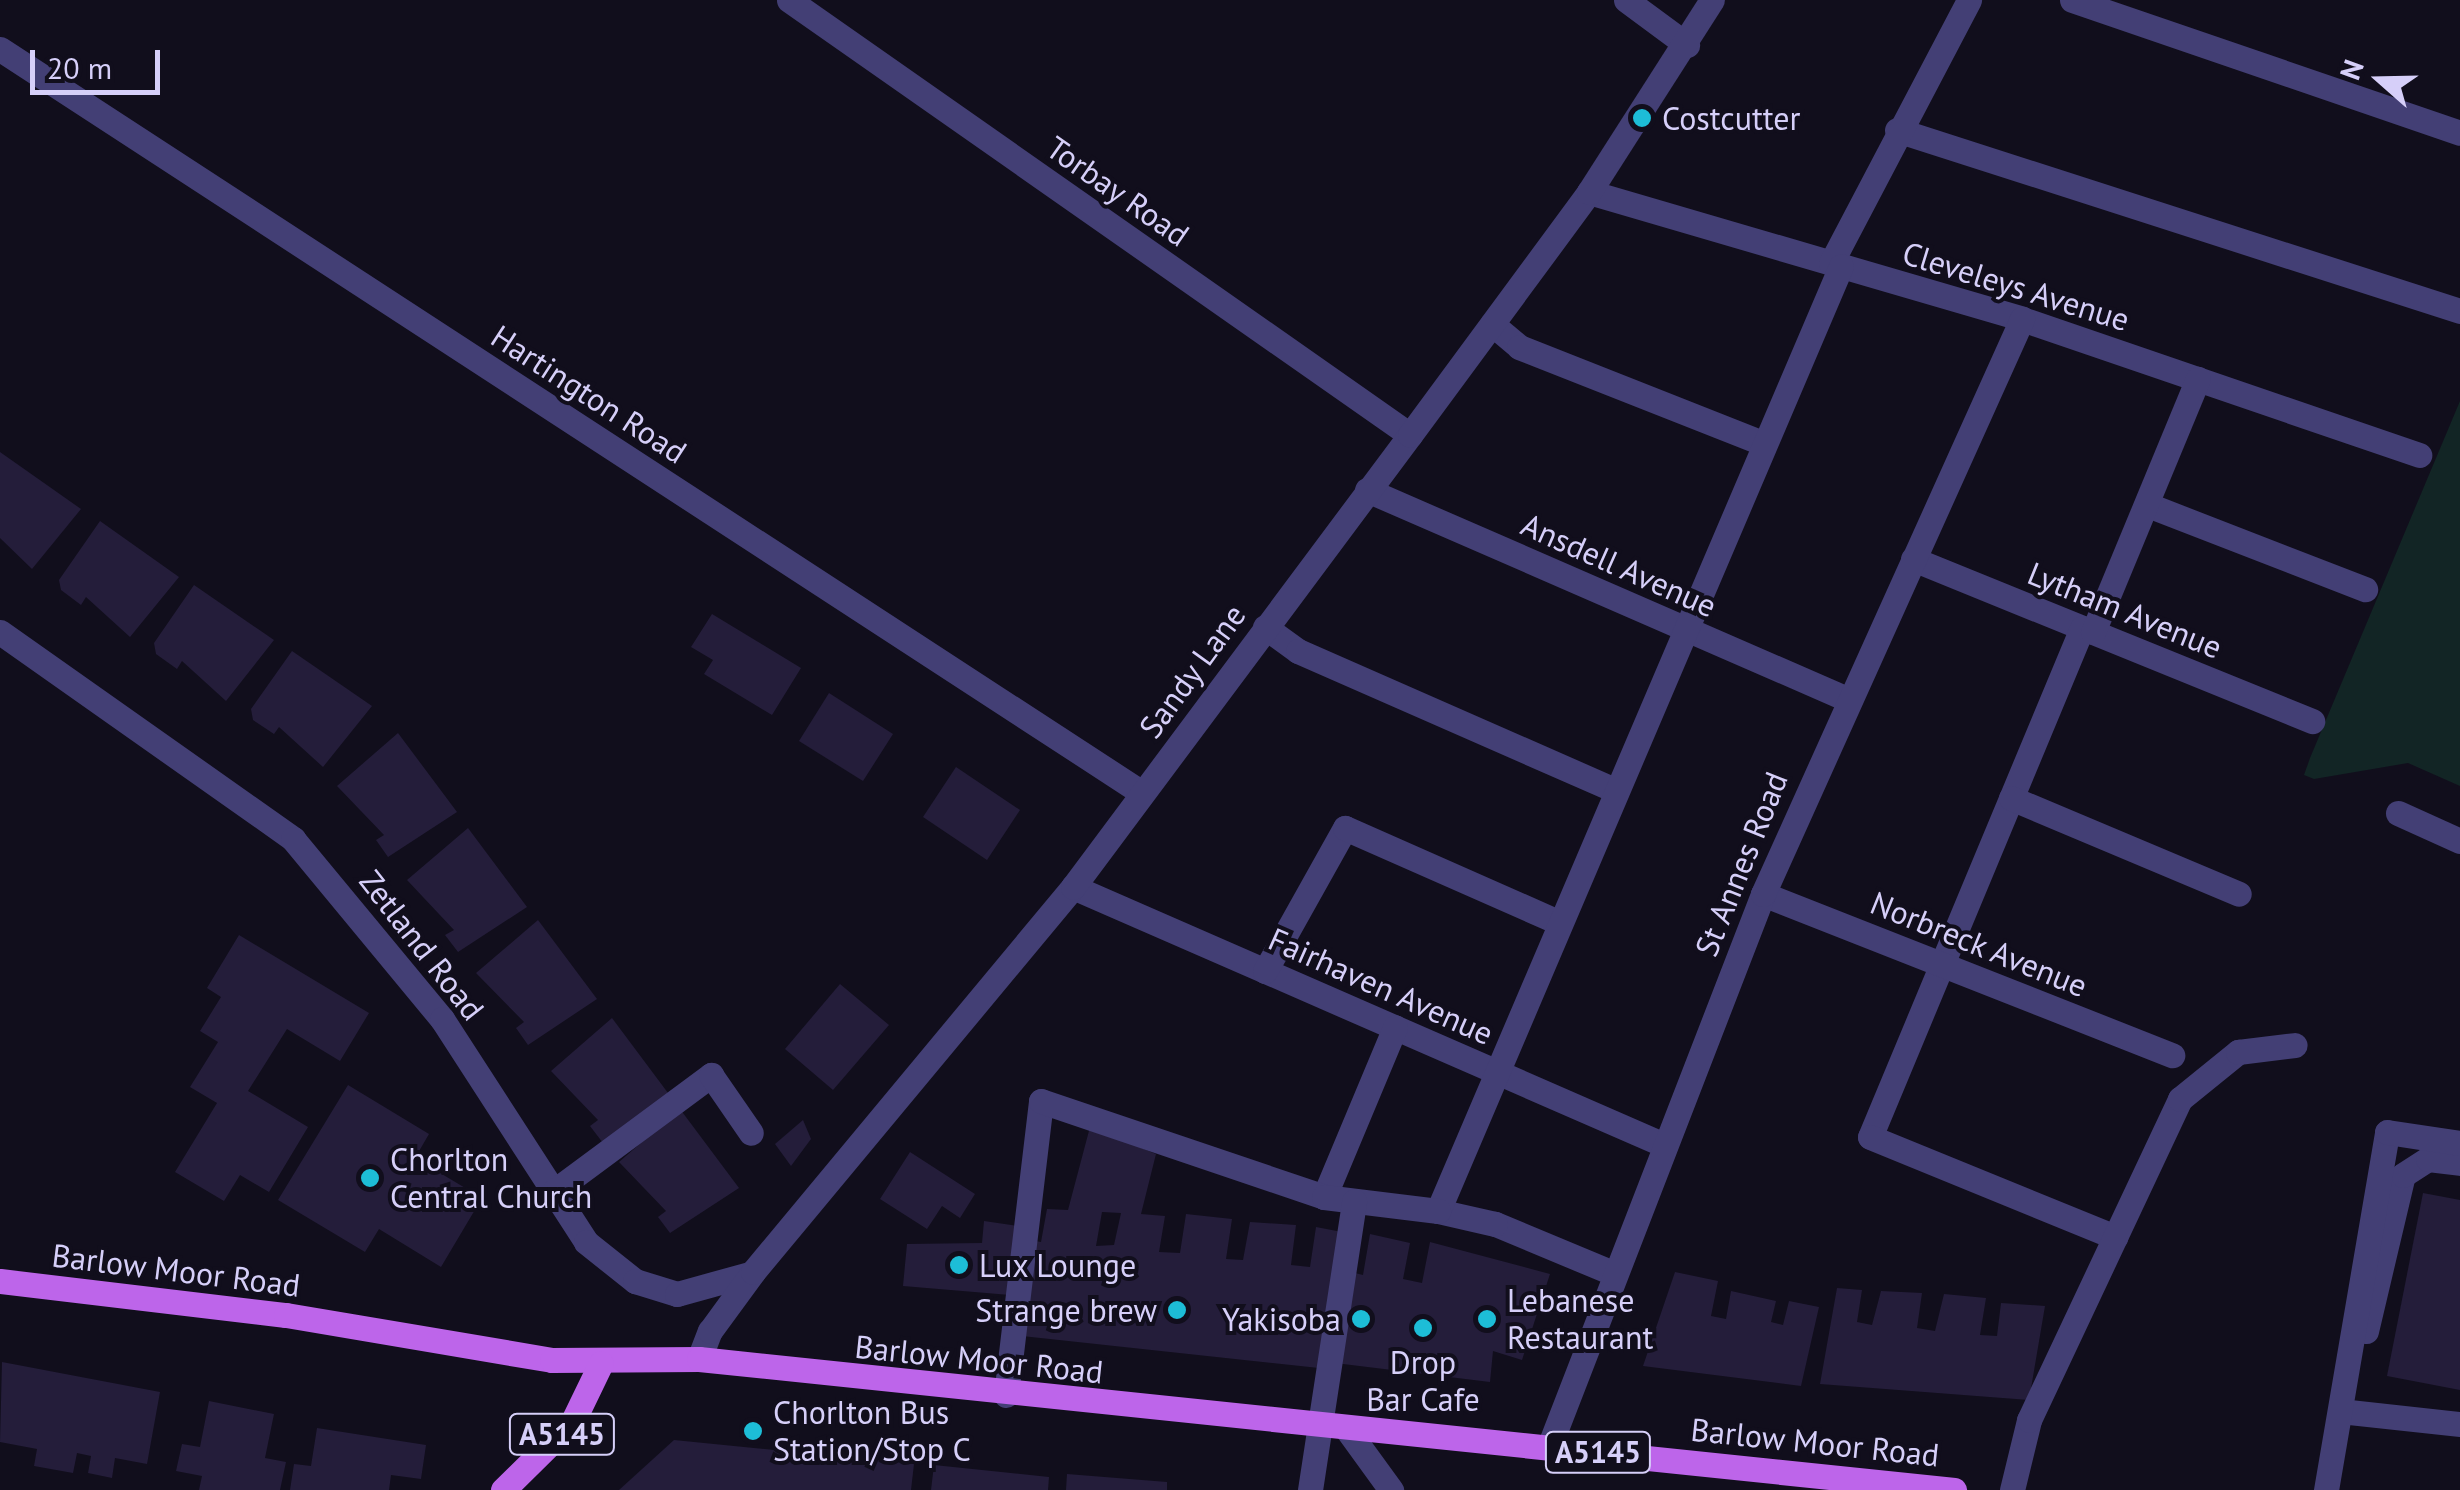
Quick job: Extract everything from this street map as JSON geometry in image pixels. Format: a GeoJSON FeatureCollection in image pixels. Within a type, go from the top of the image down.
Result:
{"type":"FeatureCollection","features":[{"type":"Feature","properties":{"kind":"main road","name":"Barlow Moor Road"},"geometry":{"type":"LineString","coordinates":[[0,1281],[602,1363],[699,1359],[1006,1395],[1549,1446],[1846,1485],[1954,1490]]}},
{"type":"Feature","properties":{"kind":"main road","name":"A5145"},"geometry":{"type":"LineString","coordinates":[[504,1490],[573,1420],[602,1363]]}},
{"type":"Feature","properties":{"kind":"street","name":"Torbay Road"},"geometry":{"type":"LineString","coordinates":[[788,0],[1410,435]]}},
{"type":"Feature","properties":{"kind":"street"},"geometry":{"type":"LineString","coordinates":[[1626,0],[1686,45]]}},
{"type":"Feature","properties":{"kind":"street","name":"Sandy Lane"},"geometry":{"type":"LineString","coordinates":[[699,1359],[710,1330],[753,1272],[1073,888],[1589,192],[1712,0]]}},
{"type":"Feature","properties":{"kind":"street"},"geometry":{"type":"LineString","coordinates":[[1438,1211],[1764,444],[1836,264],[1898,130],[1968,0]]}},
{"type":"Feature","properties":{"kind":"street"},"geometry":{"type":"LineString","coordinates":[[2072,0],[2460,133]]}},
{"type":"Feature","properties":{"kind":"street","name":"Hartington Road"},"geometry":{"type":"LineString","coordinates":[[0,50],[1142,793]]}},
{"type":"Feature","properties":{"kind":"street"},"geometry":{"type":"LineString","coordinates":[[1898,130],[2460,311]]}},
{"type":"Feature","properties":{"kind":"street","name":"Cleveleys Avenue"},"geometry":{"type":"LineString","coordinates":[[1589,192],[2022,319],[2419,455]]}},
{"type":"Feature","properties":{"kind":"street","name":"St Annes Road"},"geometry":{"type":"LineString","coordinates":[[1549,1446],[1662,1144],[1763,894],[1846,698],[2022,319]]}},
{"type":"Feature","properties":{"kind":"street"},"geometry":{"type":"LineString","coordinates":[[1492,324],[1519,347],[1764,444]]}},
{"type":"Feature","properties":{"kind":"street"},"geometry":{"type":"LineString","coordinates":[[2115,1238],[1870,1137],[2011,798],[2148,504],[2198,379]]}},
{"type":"Feature","properties":{"kind":"street","name":"Ansdell Avenue"},"geometry":{"type":"LineString","coordinates":[[1367,490],[1846,698]]}},
{"type":"Feature","properties":{"kind":"street"},"geometry":{"type":"LineString","coordinates":[[2148,504],[2365,588]]}},
{"type":"Feature","properties":{"kind":"street","name":"Lytham Avenue"},"geometry":{"type":"LineString","coordinates":[[1913,559],[2312,721]]}},
{"type":"Feature","properties":{"kind":"street"},"geometry":{"type":"LineString","coordinates":[[1266,626],[1298,651],[1617,791]]}},
{"type":"Feature","properties":{"kind":"street","name":"Zetland Road"},"geometry":{"type":"LineString","coordinates":[[0,632],[293,839],[432,1006],[586,1242],[647,1286],[697,1292],[753,1272]]}},
{"type":"Feature","properties":{"kind":"street"},"geometry":{"type":"LineString","coordinates":[[2011,798],[2240,894]]}},
{"type":"Feature","properties":{"kind":"street"},"geometry":{"type":"LineString","coordinates":[[2398,814],[2460,841]]}},
{"type":"Feature","properties":{"kind":"street"},"geometry":{"type":"LineString","coordinates":[[1265,971],[1345,828],[1560,923]]}},
{"type":"Feature","properties":{"kind":"street","name":"Fairhaven Avenue"},"geometry":{"type":"LineString","coordinates":[[1073,888],[1662,1144]]}},
{"type":"Feature","properties":{"kind":"street","name":"Norbreck Avenue"},"geometry":{"type":"LineString","coordinates":[[1763,894],[2172,1055]]}},
{"type":"Feature","properties":{"kind":"street"},"geometry":{"type":"LineString","coordinates":[[1324,1197],[1396,1027]]}},
{"type":"Feature","properties":{"kind":"street"},"geometry":{"type":"LineString","coordinates":[[2012,1490],[2030,1420],[2115,1238],[2196,1079],[2238,1052],[2295,1046]]}},
{"type":"Feature","properties":{"kind":"street"},"geometry":{"type":"LineString","coordinates":[[553,1192],[711,1075],[751,1134]]}},
{"type":"Feature","properties":{"kind":"street"},"geometry":{"type":"LineString","coordinates":[[1006,1395],[1040,1100],[1324,1197],[1438,1211],[1495,1224],[1613,1273]]}},
{"type":"Feature","properties":{"kind":"street"},"geometry":{"type":"LineString","coordinates":[[2326,1490],[2387,1132],[2460,1144]]}},
{"type":"Feature","properties":{"kind":"street"},"geometry":{"type":"LineString","coordinates":[[2350,1350],[2375,1307],[2403,1176],[2428,1160],[2460,1163]]}},
{"type":"Feature","properties":{"kind":"street"},"geometry":{"type":"LineString","coordinates":[[1310,1490],[1354,1201]]}},
{"type":"Feature","properties":{"kind":"street"},"geometry":{"type":"LineString","coordinates":[[2340,1411],[2460,1424]]}},
{"type":"Feature","properties":{"kind":"street"},"geometry":{"type":"LineString","coordinates":[[1346,1428],[1391,1490]]}},
{"type":"Feature","properties":{"kind":"green space"},"geometry":{"type":"Polygon","coordinates":[[[2460,401],[2460,786],[2408,763],[2314,779],[2304,775],[2310,758],[2460,401]]]}},
{"type":"Feature","properties":{"kind":"building"},"geometry":{"type":"Polygon","coordinates":[[[0,452],[81,509],[32,569],[0,538],[0,452]]]}},
{"type":"Feature","properties":{"kind":"building"},"geometry":{"type":"Polygon","coordinates":[[[100,521],[179,577],[130,637],[86,597],[81,605],[61,590],[59,580],[100,521]]]}},
{"type":"Feature","properties":{"kind":"building"},"geometry":{"type":"Polygon","coordinates":[[[194,585],[274,640],[226,701],[182,661],[177,669],[156,654],[154,643],[194,585]]]}},
{"type":"Feature","properties":{"kind":"building"},"geometry":{"type":"Polygon","coordinates":[[[712,614],[801,668],[772,715],[704,674],[713,660],[691,647],[712,614]]]}},
{"type":"Feature","properties":{"kind":"building"},"geometry":{"type":"Polygon","coordinates":[[[292,651],[372,706],[323,767],[279,727],[274,734],[253,720],[251,709],[292,651]]]}},
{"type":"Feature","properties":{"kind":"building"},"geometry":{"type":"Polygon","coordinates":[[[829,693],[893,734],[863,781],[799,741],[829,693]]]}},
{"type":"Feature","properties":{"kind":"building"},"geometry":{"type":"Polygon","coordinates":[[[398,733],[457,812],[388,857],[376,840],[384,835],[337,786],[398,733]]]}},
{"type":"Feature","properties":{"kind":"building"},"geometry":{"type":"Polygon","coordinates":[[[956,767],[1020,810],[987,860],[923,817],[956,767]]]}},
{"type":"Feature","properties":{"kind":"building"},"geometry":{"type":"Polygon","coordinates":[[[468,828],[527,907],[458,952],[445,935],[454,930],[407,880],[468,828]]]}},
{"type":"Feature","properties":{"kind":"building"},"geometry":{"type":"Polygon","coordinates":[[[538,920],[597,999],[528,1045],[516,1028],[524,1022],[476,973],[538,920]]]}},
{"type":"Feature","properties":{"kind":"building"},"geometry":{"type":"Polygon","coordinates":[[[239,935],[369,1013],[340,1061],[287,1029],[248,1091],[308,1127],[269,1192],[240,1175],[224,1201],[175,1172],[217,1103],[190,1087],[218,1042],[200,1031],[221,997],[207,988],[239,935]]]}},
{"type":"Feature","properties":{"kind":"building"},"geometry":{"type":"Polygon","coordinates":[[[840,984],[889,1025],[833,1090],[785,1049],[840,984]]]}},
{"type":"Feature","properties":{"kind":"building"},"geometry":{"type":"Polygon","coordinates":[[[612,1018],[671,1097],[603,1143],[590,1126],[598,1120],[551,1071],[612,1018]]]}},
{"type":"Feature","properties":{"kind":"building","name":"Chorlton Central Church"},"geometry":{"type":"Polygon","coordinates":[[[348,1085],[429,1134],[415,1158],[482,1198],[441,1267],[379,1229],[365,1252],[278,1200],[348,1085]]]}},
{"type":"Feature","properties":{"kind":"building"},"geometry":{"type":"Polygon","coordinates":[[[680,1109],[739,1188],[670,1233],[658,1217],[666,1211],[619,1162],[680,1109]]]}},
{"type":"Feature","properties":{"kind":"building"},"geometry":{"type":"Polygon","coordinates":[[[803,1120],[811,1139],[791,1166],[775,1144],[803,1120]]]}},
{"type":"Feature","properties":{"kind":"building"},"geometry":{"type":"Polygon","coordinates":[[[1090,1127],[1156,1154],[1141,1214],[1165,1216],[1159,1252],[1180,1253],[1186,1214],[1232,1219],[1226,1259],[1243,1260],[1250,1222],[1296,1225],[1291,1265],[1310,1267],[1316,1227],[1342,1232],[1319,1368],[1022,1336],[1030,1240],[1041,1242],[1047,1209],[1068,1210],[1090,1127]],[[1102,1212],[1096,1246],[1114,1245],[1121,1213],[1102,1212]]]}},
{"type":"Feature","properties":{"kind":"building"},"geometry":{"type":"Polygon","coordinates":[[[910,1152],[975,1194],[960,1218],[942,1206],[927,1229],[880,1199],[910,1152]]]}},
{"type":"Feature","properties":{"kind":"building"},"geometry":{"type":"Polygon","coordinates":[[[2423,1193],[2460,1200],[2460,1390],[2387,1376],[2423,1193]]]}},
{"type":"Feature","properties":{"kind":"building","name":"Lux Lounge"},"geometry":{"type":"Polygon","coordinates":[[[984,1221],[1018,1226],[1010,1295],[903,1286],[907,1244],[982,1243],[984,1221]]]}},
{"type":"Feature","properties":{"kind":"building"},"geometry":{"type":"Polygon","coordinates":[[[1370,1234],[1410,1243],[1403,1279],[1422,1283],[1430,1242],[1550,1274],[1522,1360],[1493,1351],[1490,1382],[1335,1363],[1351,1272],[1363,1275],[1370,1234]]]}},
{"type":"Feature","properties":{"kind":"building"},"geometry":{"type":"Polygon","coordinates":[[[1675,1272],[1718,1281],[1711,1316],[1726,1319],[1731,1291],[1776,1301],[1771,1322],[1783,1325],[1789,1301],[1819,1307],[1801,1386],[1643,1366],[1675,1272]]]}},
{"type":"Feature","properties":{"kind":"building"},"geometry":{"type":"Polygon","coordinates":[[[1837,1288],[1862,1290],[1857,1322],[1872,1325],[1881,1291],[1922,1293],[1917,1328],[1935,1331],[1944,1294],[1986,1298],[1980,1335],[1997,1336],[2001,1303],[2045,1306],[2029,1400],[1820,1384],[1837,1288]]]}},
{"type":"Feature","properties":{"kind":"building"},"geometry":{"type":"Polygon","coordinates":[[[2,1362],[160,1392],[147,1464],[115,1458],[112,1478],[88,1473],[91,1456],[77,1453],[73,1473],[34,1466],[37,1449],[0,1442],[2,1362]]]}},
{"type":"Feature","properties":{"kind":"building"},"geometry":{"type":"Polygon","coordinates":[[[209,1401],[274,1414],[265,1458],[286,1462],[280,1490],[199,1490],[202,1476],[176,1471],[182,1444],[200,1447],[209,1401]]]}},
{"type":"Feature","properties":{"kind":"building"},"geometry":{"type":"Polygon","coordinates":[[[317,1428],[426,1445],[421,1479],[391,1475],[389,1490],[290,1490],[294,1464],[311,1466],[317,1428]]]}},
{"type":"Feature","properties":{"kind":"building"},"geometry":{"type":"Polygon","coordinates":[[[674,1440],[914,1464],[911,1490],[619,1490],[674,1440]]]}},
{"type":"Feature","properties":{"kind":"building"},"geometry":{"type":"Polygon","coordinates":[[[934,1465],[1049,1477],[1048,1490],[931,1490],[934,1465]]]}},
{"type":"Feature","properties":{"kind":"building"},"geometry":{"type":"Polygon","coordinates":[[[1067,1474],[1167,1482],[1167,1490],[1066,1490],[1067,1474]]]}},
{"type":"Feature","properties":{"kind":"place","name":"Costcutter"},"geometry":{"type":"Point","coordinates":[1642,118]}},
{"type":"Feature","properties":{"kind":"place","name":"Chorlton Central Church"},"geometry":{"type":"Point","coordinates":[370,1178]}},
{"type":"Feature","properties":{"kind":"place","name":"Lux Lounge"},"geometry":{"type":"Point","coordinates":[959,1265]}},
{"type":"Feature","properties":{"kind":"place","name":"Strange brew"},"geometry":{"type":"Point","coordinates":[1177,1310]}},
{"type":"Feature","properties":{"kind":"place","name":"Yakisoba"},"geometry":{"type":"Point","coordinates":[1361,1319]}},
{"type":"Feature","properties":{"kind":"place","name":"Lebanese Restaurant"},"geometry":{"type":"Point","coordinates":[1487,1319]}},
{"type":"Feature","properties":{"kind":"place","name":"Drop Bar Cafe"},"geometry":{"type":"Point","coordinates":[1423,1328]}},
{"type":"Feature","properties":{"kind":"place","name":"Chorlton Bus Station/Stop C"},"geometry":{"type":"Point","coordinates":[753,1431]}}]}
